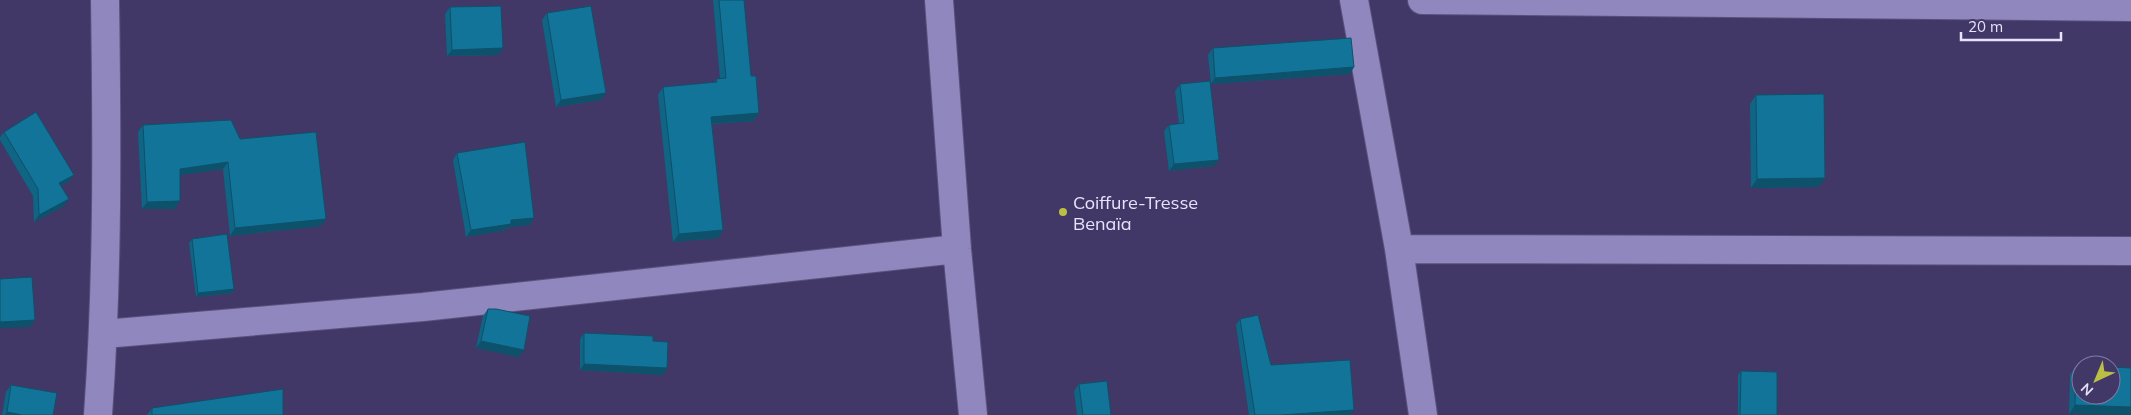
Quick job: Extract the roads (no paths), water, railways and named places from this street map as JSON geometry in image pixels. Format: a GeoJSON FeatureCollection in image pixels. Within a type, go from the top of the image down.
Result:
{"type":"FeatureCollection","features":[{"type":"Feature","properties":{"kind":"street"},"geometry":{"type":"LineString","coordinates":[[98,415],[104,334],[107,127],[105,0]]}},
{"type":"Feature","properties":{"kind":"street"},"geometry":{"type":"LineString","coordinates":[[939,0],[957,249],[973,415]]}},
{"type":"Feature","properties":{"kind":"street"},"geometry":{"type":"LineString","coordinates":[[1354,0],[1399,249],[1423,415]]}},
{"type":"Feature","properties":{"kind":"street"},"geometry":{"type":"LineString","coordinates":[[1422,0],[2131,7]]}},
{"type":"Feature","properties":{"kind":"street"},"geometry":{"type":"LineString","coordinates":[[104,334],[423,307],[957,249]]}},
{"type":"Feature","properties":{"kind":"street"},"geometry":{"type":"LineString","coordinates":[[1399,249],[2131,251]]}},
{"type":"Feature","properties":{"kind":"place","name":"Coiffure-Tresse Benaïa"},"geometry":{"type":"Point","coordinates":[1063,212]}}]}
